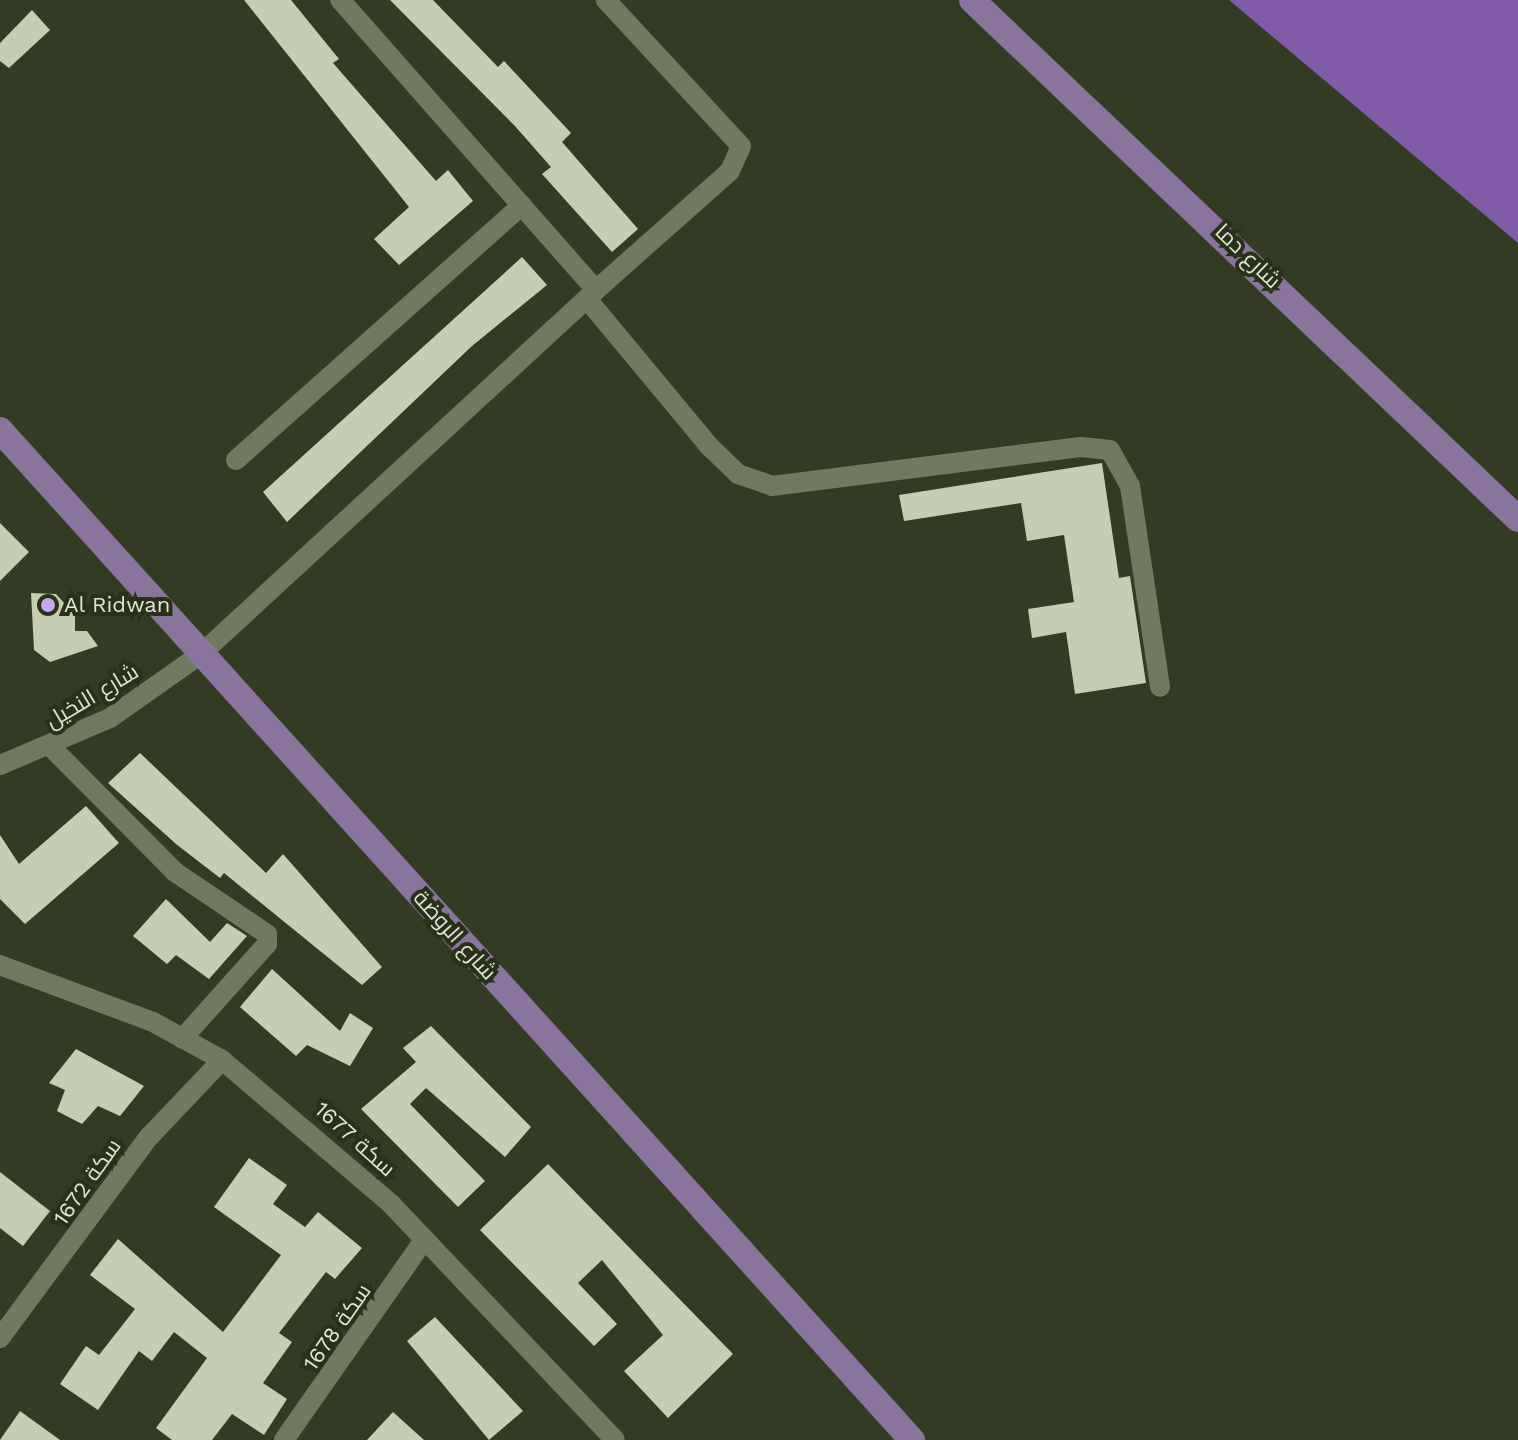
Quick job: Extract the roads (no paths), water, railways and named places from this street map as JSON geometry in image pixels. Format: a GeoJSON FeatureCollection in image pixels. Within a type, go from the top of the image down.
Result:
{"type":"FeatureCollection","features":[{"type":"Feature","properties":{"kind":"main road","name":"شارع دما"},"geometry":{"type":"LineString","coordinates":[[972,0],[1191,201],[1518,519]]}},
{"type":"Feature","properties":{"kind":"main road","name":"شارع الروضة"},"geometry":{"type":"LineString","coordinates":[[0,430],[912,1440]]}},
{"type":"Feature","properties":{"kind":"street"},"geometry":{"type":"LineString","coordinates":[[340,0],[522,205],[708,445],[738,474],[772,486],[1081,447],[1110,450],[1130,486],[1160,687]]}},
{"type":"Feature","properties":{"kind":"street","name":"شارع النخيل"},"geometry":{"type":"LineString","coordinates":[[0,765],[52,748],[110,718],[201,654],[730,171],[741,146],[606,0]]}},
{"type":"Feature","properties":{"kind":"street"},"geometry":{"type":"LineString","coordinates":[[236,460],[522,205]]}},
{"type":"Feature","properties":{"kind":"street"},"geometry":{"type":"LineString","coordinates":[[52,748],[175,872],[267,934],[267,944],[182,1039]]}},
{"type":"Feature","properties":{"kind":"street","name":"سكة 1677"},"geometry":{"type":"LineString","coordinates":[[0,965],[182,1039],[222,1060],[303,1124],[424,1240],[615,1440]]}},
{"type":"Feature","properties":{"kind":"street","name":"سكة 1672"},"geometry":{"type":"LineString","coordinates":[[0,1338],[149,1137],[222,1060]]}},
{"type":"Feature","properties":{"kind":"street","name":"سكة 1678"},"geometry":{"type":"LineString","coordinates":[[289,1438],[424,1240]]}},
{"type":"Feature","properties":{"kind":"place","name":"Al Ridwan"},"geometry":{"type":"Point","coordinates":[48,605]}}]}
